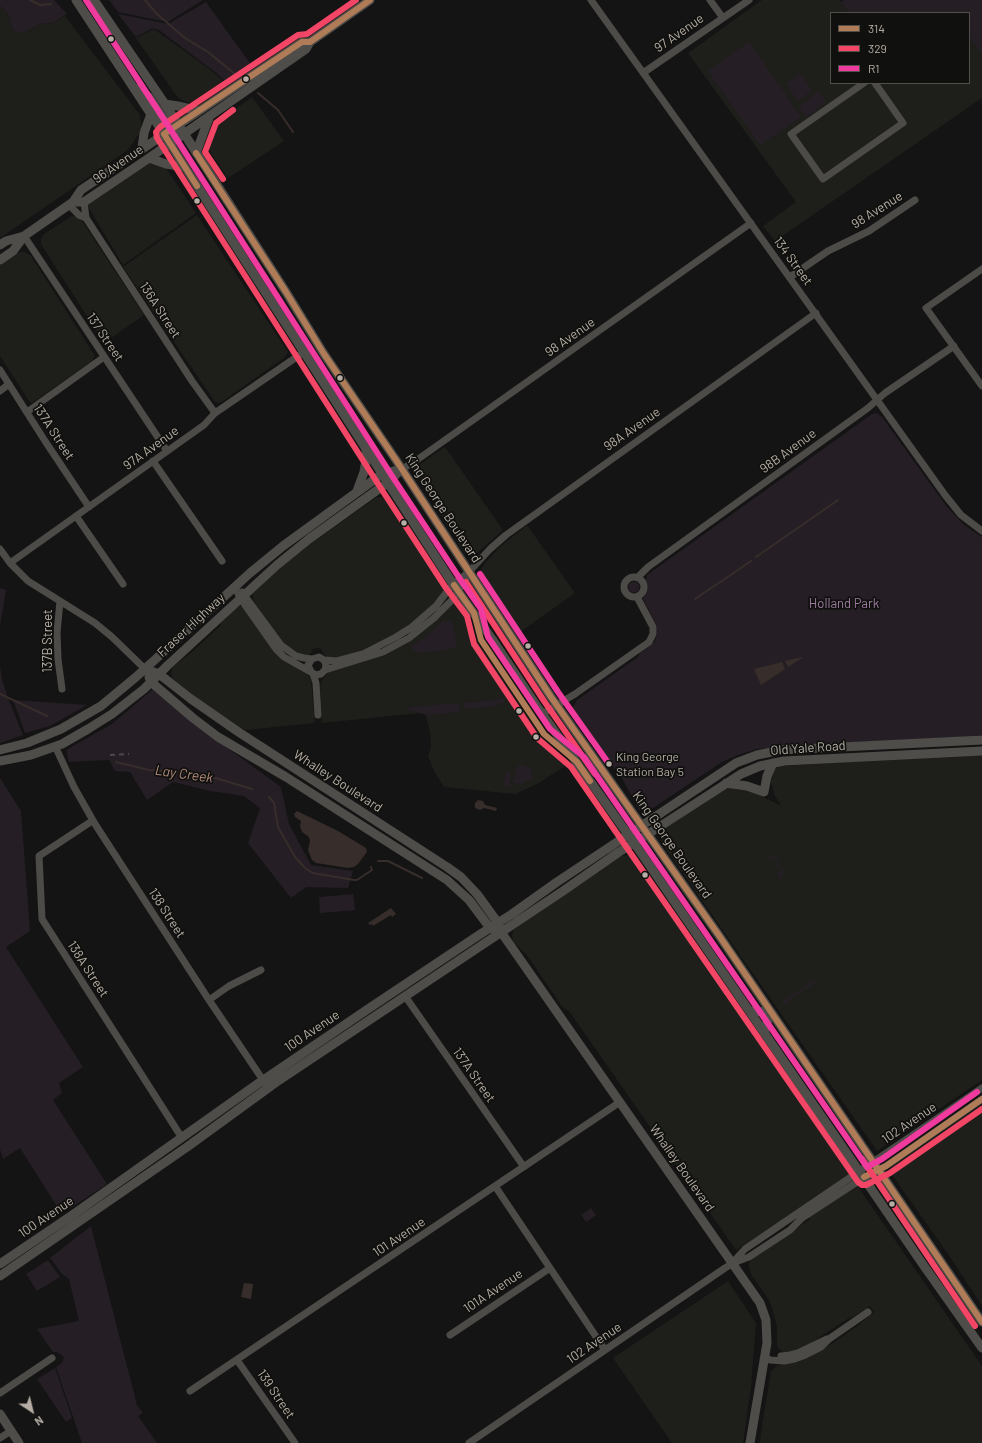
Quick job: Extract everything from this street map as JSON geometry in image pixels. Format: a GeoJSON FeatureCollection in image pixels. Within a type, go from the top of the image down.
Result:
{"type":"FeatureCollection","features":[{"type":"Feature","properties":{"kind":"main road","name":"King George Boulevard"},"geometry":{"type":"LineString","coordinates":[[76,0],[151,114],[171,130],[177,139],[185,167],[456,588],[982,1348]]}},
{"type":"Feature","properties":{"kind":"main road","name":"King George Boulevard"},"geometry":{"type":"LineString","coordinates":[[94,0],[165,104],[171,130],[177,139],[196,153],[324,354],[402,469],[556,705],[642,825],[874,1162],[982,1322]]}},
{"type":"Feature","properties":{"kind":"main road","name":"96 Avenue"},"geometry":{"type":"LineString","coordinates":[[84,202],[209,118],[306,49],[310,42],[370,0]]}},
{"type":"Feature","properties":{"kind":"main road","name":"96 Avenue"},"geometry":{"type":"LineString","coordinates":[[0,260],[13,250],[24,236],[71,203],[81,190],[302,42],[310,42]]}},
{"type":"Feature","properties":{"kind":"main road"},"geometry":{"type":"LineString","coordinates":[[132,86],[149,97],[171,130]]}},
{"type":"Feature","properties":{"kind":"main road"},"geometry":{"type":"LineString","coordinates":[[165,104],[200,111]]}},
{"type":"Feature","properties":{"kind":"main road"},"geometry":{"type":"LineString","coordinates":[[142,148],[144,133],[151,114]]}},
{"type":"Feature","properties":{"kind":"main road"},"geometry":{"type":"LineString","coordinates":[[196,153],[209,118]]}},
{"type":"Feature","properties":{"kind":"main road"},"geometry":{"type":"LineString","coordinates":[[149,158],[166,164],[185,167]]}},
{"type":"Feature","properties":{"kind":"main road"},"geometry":{"type":"LineString","coordinates":[[71,203],[84,202]]}},
{"type":"Feature","properties":{"kind":"main road","name":"96 Avenue"},"geometry":{"type":"LineString","coordinates":[[0,245],[6,241],[24,236]]}},
{"type":"Feature","properties":{"kind":"main road"},"geometry":{"type":"LineString","coordinates":[[356,491],[364,472],[366,448]]}},
{"type":"Feature","properties":{"kind":"main road","name":"Fraser Highway"},"geometry":{"type":"LineString","coordinates":[[0,750],[11,748],[44,736],[87,715],[113,696],[145,669],[235,587],[283,546],[356,491],[382,474],[402,469]]}},
{"type":"Feature","properties":{"kind":"main road","name":"Fraser Highway"},"geometry":{"type":"LineString","coordinates":[[0,761],[31,755],[55,746],[102,722],[126,704],[151,682],[242,596],[309,539],[387,483],[402,469]]}},
{"type":"Feature","properties":{"kind":"main road","name":"Whalley Boulevard"},"geometry":{"type":"LineString","coordinates":[[145,669],[159,674],[227,725],[454,872],[477,894],[496,928],[755,1295],[764,1312],[768,1329],[765,1358],[750,1443]]}},
{"type":"Feature","properties":{"kind":"main road","name":"Whalley Boulevard"},"geometry":{"type":"LineString","coordinates":[[145,669],[151,682],[218,737],[286,776],[447,880],[496,928]]}},
{"type":"Feature","properties":{"kind":"main road","name":"Old Yale Road"},"geometry":{"type":"LineString","coordinates":[[642,825],[726,769],[757,755],[795,749],[982,740]]}},
{"type":"Feature","properties":{"kind":"main road"},"geometry":{"type":"LineString","coordinates":[[956,753],[958,741]]}},
{"type":"Feature","properties":{"kind":"main road","name":"Old Yale Road"},"geometry":{"type":"LineString","coordinates":[[631,839],[648,834],[726,783],[750,770],[772,763],[982,751]]}},
{"type":"Feature","properties":{"kind":"main road"},"geometry":{"type":"LineString","coordinates":[[726,783],[747,786],[764,792],[767,776],[772,763]]}},
{"type":"Feature","properties":{"kind":"main road","name":"100 Avenue"},"geometry":{"type":"LineString","coordinates":[[0,1276],[187,1147],[266,1084],[371,1007],[496,928],[631,839],[642,825]]}},
{"type":"Feature","properties":{"kind":"main road","name":"100 Avenue"},"geometry":{"type":"LineString","coordinates":[[0,1264],[182,1138],[405,996],[496,928]]}},
{"type":"Feature","properties":{"kind":"main road"},"geometry":{"type":"LineString","coordinates":[[750,1011],[770,1012],[764,1033]]}},
{"type":"Feature","properties":{"kind":"main road"},"geometry":{"type":"LineString","coordinates":[[0,1414],[19,1443]]}},
{"type":"Feature","properties":{"kind":"street","name":"134 Street"},"geometry":{"type":"LineString","coordinates":[[591,0],[954,506],[970,523],[982,531]]}},
{"type":"Feature","properties":{"kind":"street"},"geometry":{"type":"LineString","coordinates":[[710,0],[723,18]]}},
{"type":"Feature","properties":{"kind":"street","name":"97 Avenue"},"geometry":{"type":"LineString","coordinates":[[643,73],[749,0]]}},
{"type":"Feature","properties":{"kind":"street"},"geometry":{"type":"LineString","coordinates":[[863,84],[791,134],[823,179],[903,123],[876,84]]}},
{"type":"Feature","properties":{"kind":"street","name":"98 Avenue"},"geometry":{"type":"LineString","coordinates":[[790,277],[828,251],[869,231],[915,200]]}},
{"type":"Feature","properties":{"kind":"street","name":"136A Street"},"geometry":{"type":"LineString","coordinates":[[84,202],[86,218],[215,414]]}},
{"type":"Feature","properties":{"kind":"street","name":"136A Street"},"geometry":{"type":"LineString","coordinates":[[71,203],[79,215],[86,218]]}},
{"type":"Feature","properties":{"kind":"street","name":"98 Avenue"},"geometry":{"type":"LineString","coordinates":[[402,469],[751,223]]}},
{"type":"Feature","properties":{"kind":"street","name":"137 Street"},"geometry":{"type":"LineString","coordinates":[[24,236],[167,451]]}},
{"type":"Feature","properties":{"kind":"street"},"geometry":{"type":"LineString","coordinates":[[982,269],[926,308],[982,386]]}},
{"type":"Feature","properties":{"kind":"street","name":"98A Avenue"},"geometry":{"type":"LineString","coordinates":[[456,588],[490,549],[506,535],[816,313]]}},
{"type":"Feature","properties":{"kind":"street","name":"98B Avenue"},"geometry":{"type":"LineString","coordinates":[[638,577],[648,567],[878,400],[885,393],[954,346]]}},
{"type":"Feature","properties":{"kind":"street","name":"97A Avenue"},"geometry":{"type":"LineString","coordinates":[[10,563],[204,425],[215,414],[304,352]]}},
{"type":"Feature","properties":{"kind":"street"},"geometry":{"type":"LineString","coordinates":[[27,412],[104,357]]}},
{"type":"Feature","properties":{"kind":"street","name":"137A Street"},"geometry":{"type":"LineString","coordinates":[[0,370],[90,507]]}},
{"type":"Feature","properties":{"kind":"street"},"geometry":{"type":"LineString","coordinates":[[0,391],[9,384]]}},
{"type":"Feature","properties":{"kind":"street"},"geometry":{"type":"LineString","coordinates":[[153,461],[222,561]]}},
{"type":"Feature","properties":{"kind":"street"},"geometry":{"type":"LineString","coordinates":[[76,516],[123,584]]}},
{"type":"Feature","properties":{"kind":"street","name":"137B Street"},"geometry":{"type":"LineString","coordinates":[[0,549],[10,563],[28,580],[60,601],[58,659],[62,689]]}},
{"type":"Feature","properties":{"kind":"street"},"geometry":{"type":"LineString","coordinates":[[631,577],[638,577],[643,582],[645,588],[638,597],[634,598],[627,595],[625,592],[624,585],[631,577]]}},
{"type":"Feature","properties":{"kind":"street"},"geometry":{"type":"LineString","coordinates":[[235,587],[281,646],[296,656],[312,659],[320,657],[324,660],[337,661],[371,650],[396,637],[412,627],[456,588]]}},
{"type":"Feature","properties":{"kind":"street"},"geometry":{"type":"LineString","coordinates":[[242,596],[278,652],[289,661],[312,673],[323,672],[383,652],[400,644],[427,624],[456,588]]}},
{"type":"Feature","properties":{"kind":"street"},"geometry":{"type":"LineString","coordinates":[[542,714],[584,688],[651,640],[653,627],[638,597]]}},
{"type":"Feature","properties":{"kind":"street","name":"Whalley Boulevard"},"geometry":{"type":"LineString","coordinates":[[60,601],[95,623],[112,637],[145,669]]}},
{"type":"Feature","properties":{"kind":"street"},"geometry":{"type":"LineString","coordinates":[[312,659],[308,665],[316,683],[318,715]]}},
{"type":"Feature","properties":{"kind":"street"},"geometry":{"type":"LineString","coordinates":[[316,683],[319,675],[323,672],[326,665],[324,660]]}},
{"type":"Feature","properties":{"kind":"street","name":"138 Street"},"geometry":{"type":"LineString","coordinates":[[55,746],[92,821],[266,1084]]}},
{"type":"Feature","properties":{"kind":"street","name":"138A Street"},"geometry":{"type":"LineString","coordinates":[[92,821],[39,856],[42,919],[182,1138]]}},
{"type":"Feature","properties":{"kind":"street"},"geometry":{"type":"LineString","coordinates":[[209,1000],[229,986],[261,970]]}},
{"type":"Feature","properties":{"kind":"street","name":"137A Street"},"geometry":{"type":"LineString","coordinates":[[405,996],[524,1167]]}},
{"type":"Feature","properties":{"kind":"street","name":"102 Avenue"},"geometry":{"type":"LineString","coordinates":[[469,1443],[732,1263],[745,1249],[862,1174],[874,1162],[982,1088]]}},
{"type":"Feature","properties":{"kind":"street","name":"102 Avenue"},"geometry":{"type":"LineString","coordinates":[[862,1174],[879,1170],[982,1099]]}},
{"type":"Feature","properties":{"kind":"street","name":"101 Avenue"},"geometry":{"type":"LineString","coordinates":[[190,1391],[620,1102]]}},
{"type":"Feature","properties":{"kind":"street"},"geometry":{"type":"LineString","coordinates":[[495,1186],[604,1350]]}},
{"type":"Feature","properties":{"kind":"street","name":"101A Avenue"},"geometry":{"type":"LineString","coordinates":[[450,1335],[550,1268]]}},
{"type":"Feature","properties":{"kind":"street"},"geometry":{"type":"LineString","coordinates":[[765,1358],[771,1355],[790,1356],[829,1339],[868,1312]]}},
{"type":"Feature","properties":{"kind":"street"},"geometry":{"type":"LineString","coordinates":[[0,1393],[52,1358]]}},
{"type":"Feature","properties":{"kind":"street","name":"139 Street"},"geometry":{"type":"LineString","coordinates":[[238,1360],[295,1443]]}},
{"type":"Feature","properties":{"kind":"street"},"geometry":{"type":"LineString","coordinates":[[0,1438],[11,1431]]}},
{"type":"Feature","properties":{"kind":"shaded area"},"geometry":{"type":"Polygon","coordinates":[[[762,0],[840,0],[848,12],[830,12],[830,84],[970,84],[970,34],[982,26],[982,98],[775,241],[763,226],[796,202],[688,53],[762,0]]]}},
{"type":"Feature","properties":{"kind":"shaded area"},"geometry":{"type":"Polygon","coordinates":[[[0,6],[7,12],[13,31],[23,33],[40,24],[53,23],[65,16],[140,115],[142,129],[128,150],[0,238],[0,6]]]}},
{"type":"Feature","properties":{"kind":"shaded area"},"geometry":{"type":"Polygon","coordinates":[[[154,29],[208,68],[226,83],[194,103],[186,102],[178,98],[136,38],[154,29]]]}},
{"type":"Feature","properties":{"kind":"shaded area"},"geometry":{"type":"Polygon","coordinates":[[[252,97],[284,141],[228,178],[208,149],[213,130],[220,120],[252,97]]]}},
{"type":"Feature","properties":{"kind":"shaded area"},"geometry":{"type":"Polygon","coordinates":[[[149,163],[166,168],[196,213],[123,265],[87,205],[149,163]]]}},
{"type":"Feature","properties":{"kind":"shaded area"},"geometry":{"type":"Polygon","coordinates":[[[197,215],[288,352],[284,358],[220,403],[215,402],[123,267],[197,215]]]}},
{"type":"Feature","properties":{"kind":"shaded area"},"geometry":{"type":"Polygon","coordinates":[[[72,216],[78,217],[82,221],[144,315],[104,343],[41,244],[41,239],[44,234],[72,216]]]}},
{"type":"Feature","properties":{"kind":"shaded area"},"geometry":{"type":"Polygon","coordinates":[[[19,252],[25,252],[31,256],[95,356],[92,361],[32,403],[29,401],[0,356],[0,265],[19,252]]]}},
{"type":"Feature","properties":{"kind":"shaded area"},"geometry":{"type":"Polygon","coordinates":[[[445,447],[503,530],[474,556],[468,556],[464,553],[415,471],[416,467],[445,447]]]}},
{"type":"Feature","properties":{"kind":"shaded area"},"geometry":{"type":"Polygon","coordinates":[[[377,497],[383,497],[390,503],[445,583],[446,590],[420,619],[368,650],[339,659],[326,657],[320,648],[312,649],[311,653],[307,656],[293,652],[280,639],[254,602],[252,593],[255,588],[306,547],[377,497]]]}},
{"type":"Feature","properties":{"kind":"shaded area"},"geometry":{"type":"Polygon","coordinates":[[[527,525],[575,593],[519,633],[479,574],[484,564],[500,547],[527,525]]]}},
{"type":"Feature","properties":{"kind":"shaded area"},"geometry":{"type":"Polygon","coordinates":[[[456,603],[463,609],[479,644],[542,738],[565,766],[539,783],[515,794],[444,787],[434,771],[428,755],[431,748],[430,732],[425,713],[322,723],[320,687],[322,680],[327,674],[381,655],[452,604],[456,603]]]}},
{"type":"Feature","properties":{"kind":"shaded area"},"geometry":{"type":"Polygon","coordinates":[[[240,606],[244,607],[272,647],[309,676],[311,682],[315,723],[245,730],[202,702],[173,679],[171,673],[173,666],[192,652],[221,625],[221,620],[240,606]]]}},
{"type":"Feature","properties":{"kind":"shaded area"},"geometry":{"type":"Polygon","coordinates":[[[802,657],[788,667],[785,661],[802,657]]]}},
{"type":"Feature","properties":{"kind":"shaded area"},"geometry":{"type":"Polygon","coordinates":[[[782,662],[785,669],[761,685],[754,669],[782,662]]]}},
{"type":"Feature","properties":{"kind":"shaded area"},"geometry":{"type":"Polygon","coordinates":[[[982,754],[982,1080],[877,1151],[661,842],[660,834],[663,830],[718,793],[728,788],[743,787],[781,806],[774,794],[770,778],[773,770],[782,766],[982,754]]]}},
{"type":"Feature","properties":{"kind":"shaded area"},"geometry":{"type":"Polygon","coordinates":[[[478,800],[483,801],[485,805],[497,808],[496,811],[484,808],[480,810],[475,808],[475,803],[478,800]]]}},
{"type":"Feature","properties":{"kind":"shaded area"},"geometry":{"type":"Polygon","coordinates":[[[297,811],[338,831],[366,848],[367,852],[354,867],[348,868],[316,863],[312,860],[308,850],[310,841],[309,837],[302,832],[300,826],[301,821],[295,817],[294,814],[297,811]]]}},
{"type":"Feature","properties":{"kind":"shaded area"},"geometry":{"type":"Polygon","coordinates":[[[621,856],[632,856],[637,861],[686,932],[704,964],[982,1366],[982,1443],[760,1443],[771,1372],[774,1368],[778,1365],[799,1362],[821,1351],[856,1327],[874,1312],[870,1306],[802,1349],[785,1353],[780,1350],[777,1346],[777,1327],[772,1308],[769,1300],[751,1274],[749,1263],[810,1219],[801,1208],[736,1250],[569,1011],[563,1008],[529,958],[514,942],[512,938],[513,931],[517,925],[621,856]]]}},
{"type":"Feature","properties":{"kind":"shaded area"},"geometry":{"type":"Polygon","coordinates":[[[391,908],[396,914],[392,917],[391,915],[373,926],[372,924],[370,925],[368,923],[391,908]]]}},
{"type":"Feature","properties":{"kind":"shaded area"},"geometry":{"type":"Polygon","coordinates":[[[982,1103],[982,1306],[948,1254],[890,1172],[890,1168],[982,1103]]]}},
{"type":"Feature","properties":{"kind":"shaded area"},"geometry":{"type":"Polygon","coordinates":[[[728,1281],[756,1323],[751,1387],[743,1443],[672,1443],[613,1358],[728,1281]]]}},
{"type":"Feature","properties":{"kind":"shaded area"},"geometry":{"type":"Polygon","coordinates":[[[244,1283],[253,1284],[251,1299],[241,1297],[244,1283]]]}},
{"type":"Feature","properties":{"kind":"green space"},"geometry":{"type":"Polygon","coordinates":[[[0,0],[54,0],[67,14],[53,23],[40,24],[23,33],[13,31],[7,12],[0,6],[0,0]]]}},
{"type":"Feature","properties":{"kind":"green space"},"geometry":{"type":"Polygon","coordinates":[[[109,0],[203,0],[168,22],[118,12],[109,0]]]}},
{"type":"Feature","properties":{"kind":"green space"},"geometry":{"type":"Polygon","coordinates":[[[844,0],[982,0],[982,54],[970,36],[970,12],[848,12],[841,2],[844,0]]]}},
{"type":"Feature","properties":{"kind":"green space"},"geometry":{"type":"Polygon","coordinates":[[[206,2],[252,66],[226,82],[159,30],[153,28],[136,37],[118,14],[168,24],[206,2]]]}},
{"type":"Feature","properties":{"kind":"green space"},"geometry":{"type":"Polygon","coordinates":[[[749,42],[801,117],[760,145],[708,71],[749,42]]]}},
{"type":"Feature","properties":{"kind":"green space"},"geometry":{"type":"Polygon","coordinates":[[[800,74],[812,90],[798,101],[786,84],[800,74]]]}},
{"type":"Feature","properties":{"kind":"green space"},"geometry":{"type":"Polygon","coordinates":[[[818,92],[826,102],[806,117],[799,106],[818,92]]]}},
{"type":"Feature","properties":{"kind":"green space","name":"Holland Park"},"geometry":{"type":"Polygon","coordinates":[[[877,413],[882,417],[947,507],[964,525],[982,537],[982,735],[797,745],[757,749],[722,762],[647,812],[639,810],[623,780],[574,713],[573,707],[577,700],[638,657],[640,653],[655,641],[657,626],[643,599],[647,588],[647,575],[872,414],[877,413]]]}},
{"type":"Feature","properties":{"kind":"green space"},"geometry":{"type":"Polygon","coordinates":[[[634,581],[638,583],[640,587],[638,591],[634,593],[630,591],[628,587],[630,583],[634,581]]]}},
{"type":"Feature","properties":{"kind":"green space"},"geometry":{"type":"Polygon","coordinates":[[[0,588],[6,590],[0,626],[0,588]]]}},
{"type":"Feature","properties":{"kind":"green space"},"geometry":{"type":"Polygon","coordinates":[[[443,621],[452,622],[457,646],[446,650],[417,653],[411,647],[429,634],[443,621]]]}},
{"type":"Feature","properties":{"kind":"green space"},"geometry":{"type":"Polygon","coordinates":[[[0,665],[2,680],[23,735],[0,743],[0,665]]]}},
{"type":"Feature","properties":{"kind":"green space"},"geometry":{"type":"Polygon","coordinates":[[[153,689],[203,730],[281,787],[289,824],[311,865],[353,871],[348,888],[306,887],[291,898],[248,843],[260,808],[244,796],[210,791],[173,782],[147,800],[130,772],[115,771],[109,760],[69,762],[66,750],[112,724],[153,689]]]}},
{"type":"Feature","properties":{"kind":"green space"},"geometry":{"type":"Polygon","coordinates":[[[504,699],[504,702],[497,706],[464,709],[464,703],[504,699]]]}},
{"type":"Feature","properties":{"kind":"green space"},"geometry":{"type":"Polygon","coordinates":[[[13,700],[87,705],[50,726],[25,733],[13,700]]]}},
{"type":"Feature","properties":{"kind":"green space"},"geometry":{"type":"Polygon","coordinates":[[[459,703],[460,712],[429,716],[404,708],[459,703]]]}},
{"type":"Feature","properties":{"kind":"green space"},"geometry":{"type":"Polygon","coordinates":[[[522,765],[530,768],[533,777],[522,784],[512,783],[517,766],[522,765]]]}},
{"type":"Feature","properties":{"kind":"green space"},"geometry":{"type":"Polygon","coordinates":[[[510,771],[509,787],[503,785],[507,773],[510,771]]]}},
{"type":"Feature","properties":{"kind":"green space"},"geometry":{"type":"Polygon","coordinates":[[[0,778],[21,811],[30,931],[6,947],[83,1067],[59,1083],[62,1093],[53,1100],[107,1184],[71,1208],[67,1202],[58,1208],[20,1148],[3,1159],[0,1149],[0,778]]]}},
{"type":"Feature","properties":{"kind":"green space"},"geometry":{"type":"Polygon","coordinates":[[[773,854],[784,871],[781,880],[777,875],[782,871],[772,856],[767,859],[765,858],[773,854]]]}},
{"type":"Feature","properties":{"kind":"green space"},"geometry":{"type":"Polygon","coordinates":[[[353,894],[355,910],[320,913],[319,897],[353,894]]]}},
{"type":"Feature","properties":{"kind":"green space"},"geometry":{"type":"Polygon","coordinates":[[[815,980],[816,982],[782,1004],[782,1002],[815,980]]]}},
{"type":"Feature","properties":{"kind":"green space"},"geometry":{"type":"Polygon","coordinates":[[[591,1208],[596,1215],[586,1222],[581,1215],[591,1208]]]}},
{"type":"Feature","properties":{"kind":"green space"},"geometry":{"type":"Polygon","coordinates":[[[91,1226],[137,1405],[143,1413],[138,1416],[157,1443],[82,1443],[56,1367],[62,1363],[64,1357],[57,1352],[53,1352],[37,1329],[79,1321],[69,1279],[62,1274],[50,1258],[91,1226]]]}},
{"type":"Feature","properties":{"kind":"green space"},"geometry":{"type":"Polygon","coordinates":[[[48,1260],[60,1277],[37,1291],[26,1274],[48,1260]]]}},
{"type":"Feature","properties":{"kind":"green space"},"geometry":{"type":"Polygon","coordinates":[[[55,1368],[72,1418],[66,1422],[37,1379],[55,1368]]]}},
{"type":"Feature","properties":{"kind":"waterway"},"geometry":{"type":"LineString","coordinates":[[30,0],[40,5],[51,4]]}},
{"type":"Feature","properties":{"kind":"waterway"},"geometry":{"type":"LineString","coordinates":[[145,0],[157,14],[185,38],[208,52],[236,75]]}},
{"type":"Feature","properties":{"kind":"waterway"},"geometry":{"type":"LineString","coordinates":[[258,93],[278,110],[293,132]]}},
{"type":"Feature","properties":{"kind":"waterway"},"geometry":{"type":"LineString","coordinates":[[756,557],[838,500]]}},
{"type":"Feature","properties":{"kind":"waterway"},"geometry":{"type":"LineString","coordinates":[[719,583],[751,561]]}},
{"type":"Feature","properties":{"kind":"waterway"},"geometry":{"type":"LineString","coordinates":[[695,599],[717,584]]}},
{"type":"Feature","properties":{"kind":"waterway","name":"Lay Creek"},"geometry":{"type":"LineString","coordinates":[[0,694],[47,716]]}},
{"type":"Feature","properties":{"kind":"waterway","name":"Lay Creek"},"geometry":{"type":"LineString","coordinates":[[116,762],[149,770],[185,772],[212,777],[252,789]]}},
{"type":"Feature","properties":{"kind":"waterway","name":"Lay Creek"},"geometry":{"type":"LineString","coordinates":[[269,797],[274,803],[278,827],[295,857],[306,869],[313,873],[357,880],[372,870],[371,867]]}},
{"type":"Feature","properties":{"kind":"waterway","name":"Lay Creek"},"geometry":{"type":"LineString","coordinates":[[378,861],[388,861],[422,878]]}},
{"type":"Feature","properties":{"kind":"railway"},"geometry":{"type":"LineString","coordinates":[[110,755],[129,754]]}},
{"type":"Feature","properties":{"kind":"transit line","name":"R1"},"geometry":{"type":"LineString","coordinates":[[86,0],[394,479],[481,609],[488,637],[550,729],[584,757],[867,1167],[882,1159],[977,1092]]}},
{"type":"Feature","properties":{"kind":"transit line","name":"329"},"geometry":{"type":"LineString","coordinates":[[356,0],[307,34],[298,35],[160,127],[156,132],[157,138],[380,487],[446,588],[467,616],[474,644],[537,738],[571,767],[858,1182],[862,1185],[866,1185],[890,1173],[982,1109]]}},
{"type":"Feature","properties":{"kind":"transit line","name":"314"},"geometry":{"type":"LineString","coordinates":[[164,134],[302,42],[310,42],[370,0]]}},
{"type":"Feature","properties":{"kind":"transit line","name":"329"},"geometry":{"type":"LineString","coordinates":[[223,179],[205,152],[216,123],[233,110]]}},
{"type":"Feature","properties":{"kind":"transit line","name":"314"},"geometry":{"type":"LineString","coordinates":[[164,134],[197,186]]}},
{"type":"Feature","properties":{"kind":"transit line","name":"314"},"geometry":{"type":"LineString","coordinates":[[196,153],[286,292],[324,354],[396,460],[551,697],[718,934],[982,1322]]}},
{"type":"Feature","properties":{"kind":"transit line","name":"R1"},"geometry":{"type":"LineString","coordinates":[[480,574],[558,692],[609,764]]}},
{"type":"Feature","properties":{"kind":"transit line","name":"329"},"geometry":{"type":"LineString","coordinates":[[466,582],[544,701],[595,774]]}},
{"type":"Feature","properties":{"kind":"transit line","name":"314"},"geometry":{"type":"LineString","coordinates":[[454,585],[474,613],[481,640],[544,734],[577,762],[590,781]]}},
{"type":"Feature","properties":{"kind":"transit line","name":"314"},"geometry":{"type":"LineString","coordinates":[[864,1177],[886,1166],[982,1099]]}},
{"type":"Feature","properties":{"kind":"transit line","name":"329"},"geometry":{"type":"LineString","coordinates":[[862,1159],[975,1326]]}},
{"type":"Feature","properties":{"kind":"place","name":"King George Station Bay 5"},"geometry":{"type":"Point","coordinates":[609,764]}}]}
